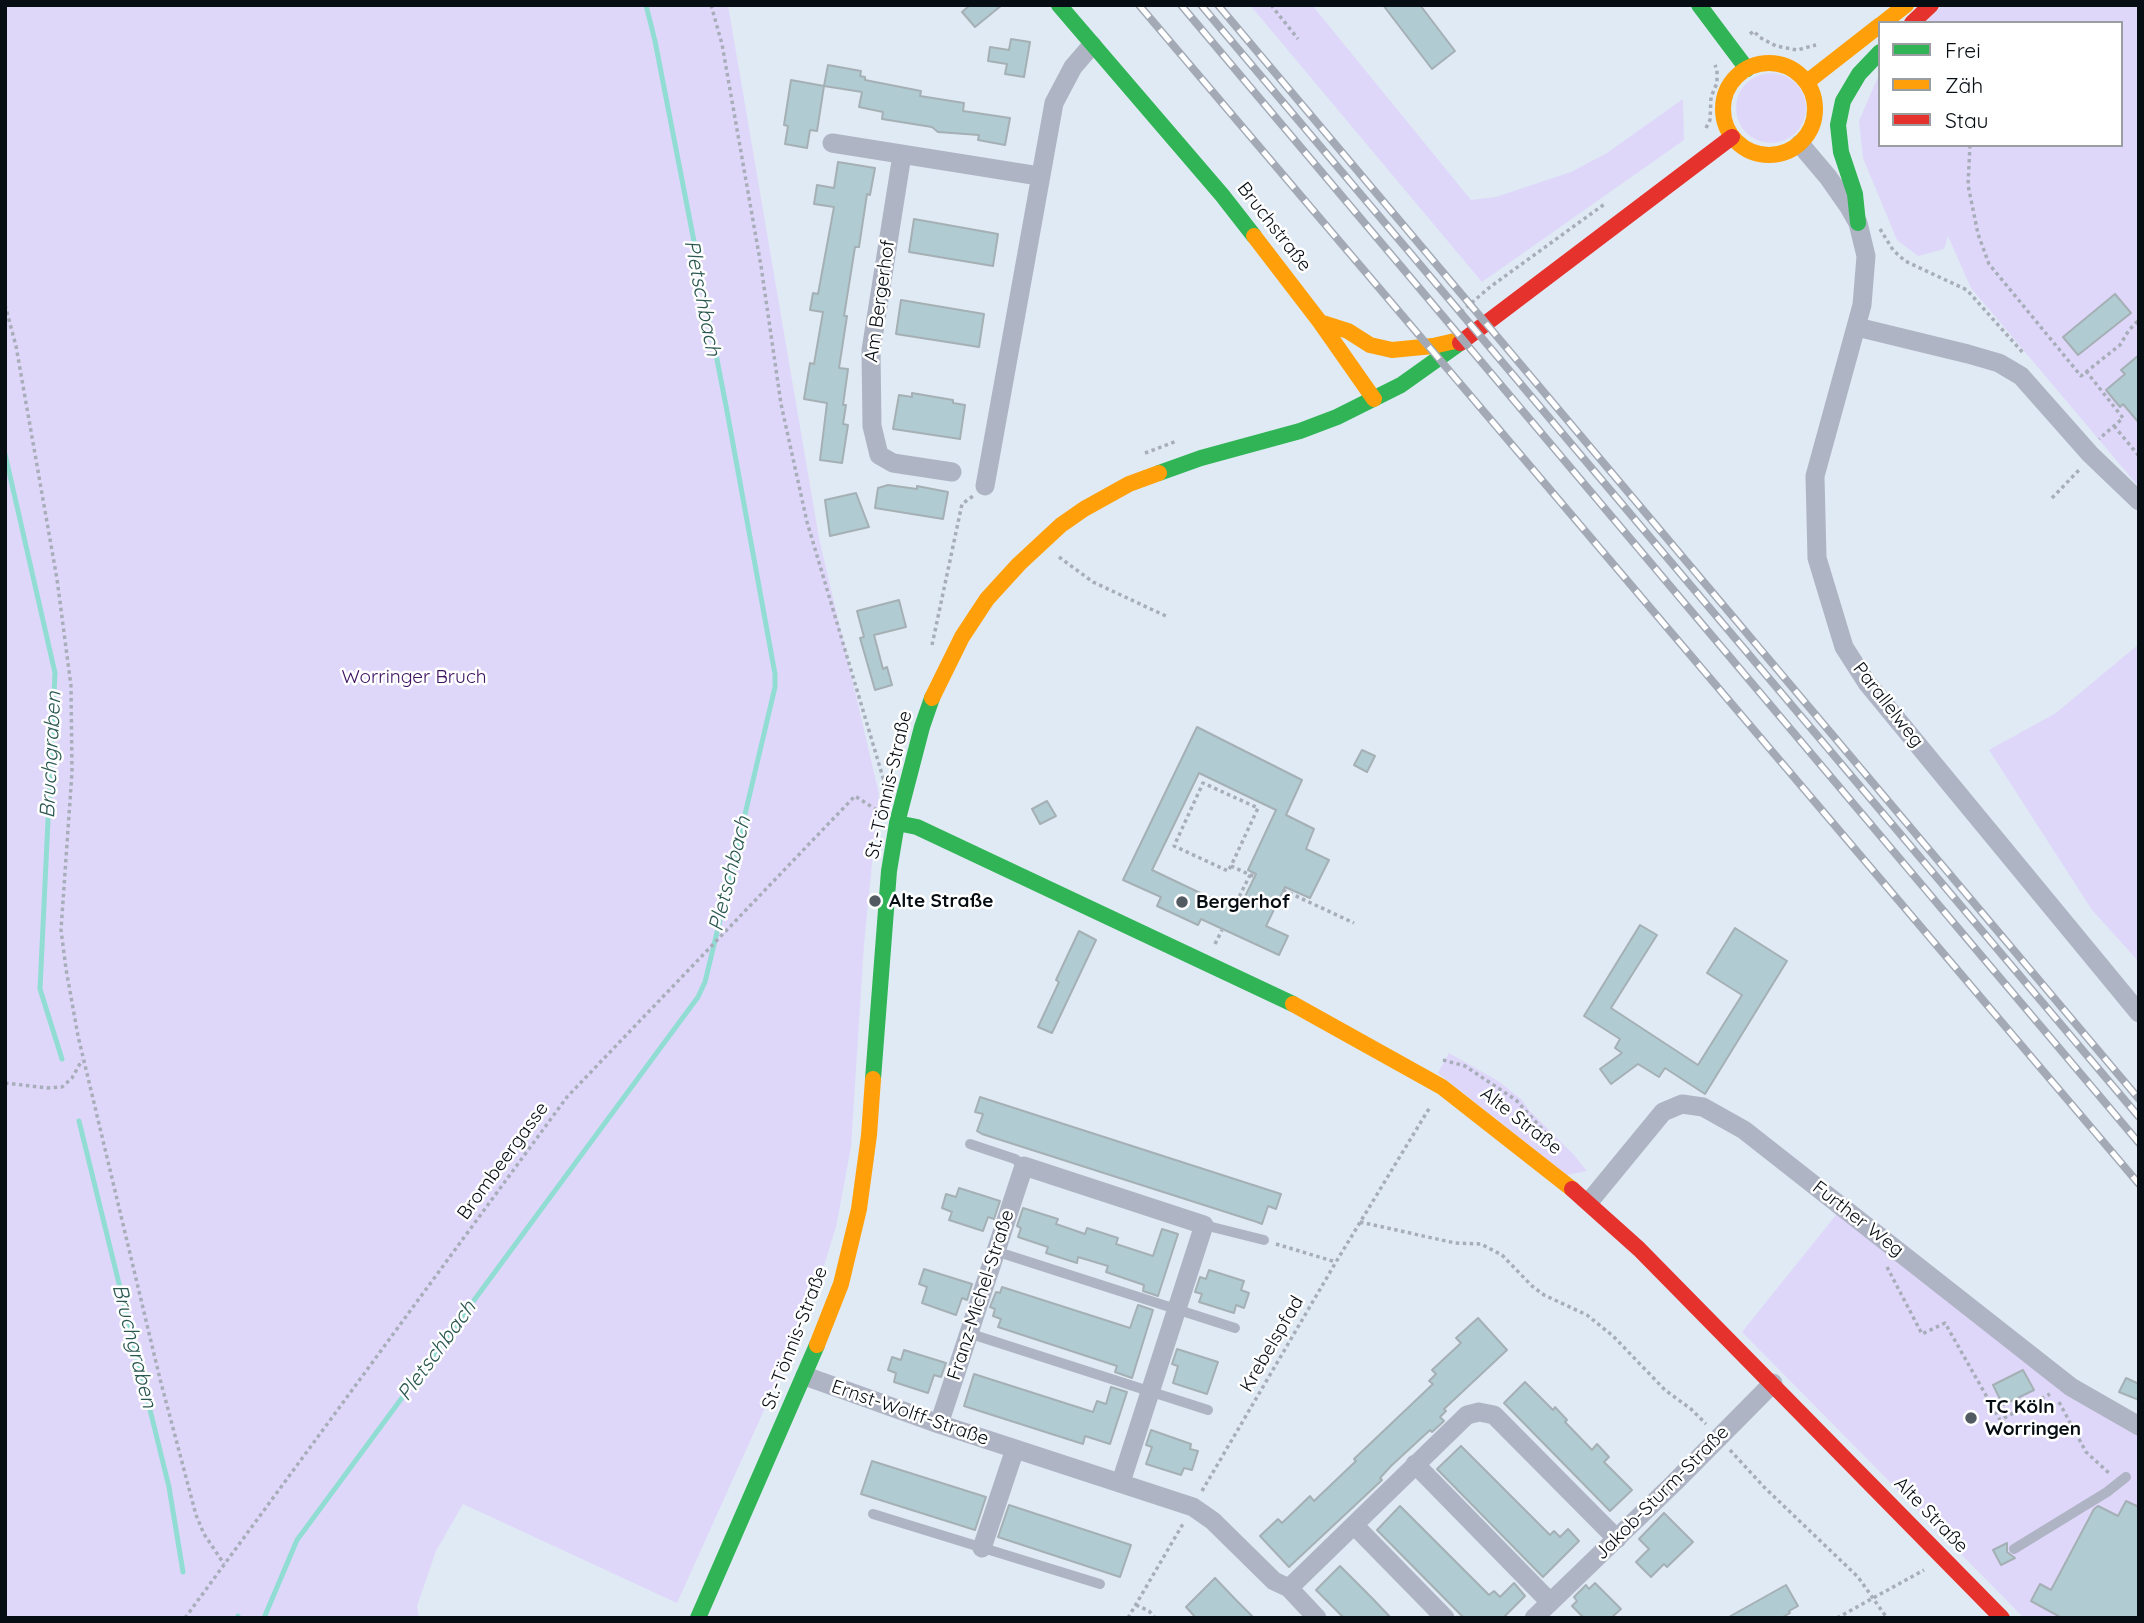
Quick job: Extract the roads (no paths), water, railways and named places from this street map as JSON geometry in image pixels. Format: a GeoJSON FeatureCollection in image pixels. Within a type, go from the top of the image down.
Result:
{"type":"FeatureCollection","features":[{"type":"Feature","properties":{"kind":"main road","name":"Bruchstraße"},"geometry":{"type":"LineString","coordinates":[[1059,5],[1222,195],[1320,322],[1374,399]]}},
{"type":"Feature","properties":{"kind":"main road"},"geometry":{"type":"LineString","coordinates":[[1699,5],[1747,69]]}},
{"type":"Feature","properties":{"kind":"main road"},"geometry":{"type":"LineString","coordinates":[[1885,21],[1906,5]]}},
{"type":"Feature","properties":{"kind":"main road"},"geometry":{"type":"LineString","coordinates":[[1914,21],[1931,5]]}},
{"type":"Feature","properties":{"kind":"main road"},"geometry":{"type":"LineString","coordinates":[[1807,82],[1878,26]]}},
{"type":"Feature","properties":{"kind":"main road"},"geometry":{"type":"LineString","coordinates":[[1858,223],[1855,194],[1841,152],[1838,125],[1843,101],[1859,74],[1878,54]]}},
{"type":"Feature","properties":{"kind":"main road"},"geometry":{"type":"LineString","coordinates":[[1763,64],[1780,64],[1795,71],[1807,82],[1814,98],[1815,114],[1810,131],[1800,144],[1787,152],[1772,156],[1750,151],[1732,137],[1725,123],[1723,107],[1726,92],[1735,78],[1747,69],[1763,64]]}},
{"type":"Feature","properties":{"kind":"main road"},"geometry":{"type":"LineString","coordinates":[[1374,399],[1401,384],[1466,338],[1732,137]]}},
{"type":"Feature","properties":{"kind":"main road"},"geometry":{"type":"LineString","coordinates":[[1320,322],[1348,331],[1370,345],[1392,350],[1433,346],[1466,338]]}},
{"type":"Feature","properties":{"kind":"main road","name":"St.-Tönnis-Straße"},"geometry":{"type":"LineString","coordinates":[[698,1618],[805,1376],[841,1284],[859,1209],[869,1135],[890,871],[897,823],[922,727],[941,674],[987,599],[1042,541],[1084,509],[1129,484],[1201,458],[1300,431],[1374,399]]}},
{"type":"Feature","properties":{"kind":"main road","name":"Alte Straße"},"geometry":{"type":"LineString","coordinates":[[897,823],[917,827],[1314,1014],[1442,1087],[1589,1202],[1639,1249],[2002,1618]]}},
{"type":"Feature","properties":{"kind":"street"},"geometry":{"type":"LineString","coordinates":[[985,486],[1054,103],[1073,67],[1092,44]]}},
{"type":"Feature","properties":{"kind":"street"},"geometry":{"type":"LineString","coordinates":[[832,143],[1039,176]]}},
{"type":"Feature","properties":{"kind":"street","name":"Parallelweg"},"geometry":{"type":"LineString","coordinates":[[1800,144],[1838,190],[1858,223],[1866,256],[1862,305],[1857,327],[1815,476],[1817,558],[1844,647],[1867,683],[2139,1013]]}},
{"type":"Feature","properties":{"kind":"street","name":"Am Bergerhof"},"geometry":{"type":"LineString","coordinates":[[902,155],[871,350],[872,426],[879,455],[893,463],[952,472]]}},
{"type":"Feature","properties":{"kind":"street"},"geometry":{"type":"LineString","coordinates":[[1857,327],[1999,363],[2021,376],[2090,454],[2139,501]]}},
{"type":"Feature","properties":{"kind":"street","name":"Further Weg"},"geometry":{"type":"LineString","coordinates":[[1589,1202],[1663,1112],[1682,1104],[1703,1107],[1744,1130],[2071,1387],[2139,1426]]}},
{"type":"Feature","properties":{"kind":"street"},"geometry":{"type":"LineString","coordinates":[[1024,1166],[1204,1225],[1121,1482]]}},
{"type":"Feature","properties":{"kind":"street","name":"Franz-Michel-Straße"},"geometry":{"type":"LineString","coordinates":[[939,1424],[1024,1166]]}},
{"type":"Feature","properties":{"kind":"street","name":"Ernst-Wolff-Straße"},"geometry":{"type":"LineString","coordinates":[[805,1376],[939,1424],[1193,1507],[1213,1521],[1274,1581],[1289,1588]]}},
{"type":"Feature","properties":{"kind":"street","name":"Jakob-Sturm-Straße"},"geometry":{"type":"LineString","coordinates":[[1534,1618],[1773,1383]]}},
{"type":"Feature","properties":{"kind":"street"},"geometry":{"type":"LineString","coordinates":[[1318,1618],[1289,1588],[1467,1415],[1479,1412],[1494,1415],[1617,1539]]}},
{"type":"Feature","properties":{"kind":"street","name":"Ernst-Wolff-Straße"},"geometry":{"type":"LineString","coordinates":[[982,1548],[1015,1449]]}},
{"type":"Feature","properties":{"kind":"street"},"geometry":{"type":"LineString","coordinates":[[1415,1464],[1550,1602]]}},
{"type":"Feature","properties":{"kind":"street"},"geometry":{"type":"LineString","coordinates":[[1354,1525],[1445,1618]]}},
{"type":"Feature","properties":{"kind":"lane"},"geometry":{"type":"LineString","coordinates":[[970,1144],[1015,1159],[1024,1166]]}},
{"type":"Feature","properties":{"kind":"lane"},"geometry":{"type":"LineString","coordinates":[[1204,1225],[1264,1240]]}},
{"type":"Feature","properties":{"kind":"lane"},"geometry":{"type":"LineString","coordinates":[[994,1251],[1235,1328]]}},
{"type":"Feature","properties":{"kind":"lane"},"geometry":{"type":"LineString","coordinates":[[968,1333],[1208,1410]]}},
{"type":"Feature","properties":{"kind":"lane"},"geometry":{"type":"LineString","coordinates":[[2014,1549],[2107,1492],[2126,1477]]}},
{"type":"Feature","properties":{"kind":"lane"},"geometry":{"type":"LineString","coordinates":[[873,1514],[1100,1584]]}},
{"type":"Feature","properties":{"kind":"waterway","name":"Pletschbach"},"geometry":{"type":"LineString","coordinates":[[264,1618],[297,1540],[698,997],[705,982],[726,895],[775,687],[775,674],[727,411],[646,5]]}},
{"type":"Feature","properties":{"kind":"waterway","name":"Bruchgraben"},"geometry":{"type":"LineString","coordinates":[[5,454],[55,673],[40,989],[62,1059]]}},
{"type":"Feature","properties":{"kind":"waterway","name":"Bruchgraben"},"geometry":{"type":"LineString","coordinates":[[79,1121],[169,1487],[183,1572]]}},
{"type":"Feature","properties":{"kind":"railway"},"geometry":{"type":"LineString","coordinates":[[1139,5],[2139,1184]]}},
{"type":"Feature","properties":{"kind":"railway"},"geometry":{"type":"LineString","coordinates":[[1181,5],[2139,1143]]}},
{"type":"Feature","properties":{"kind":"railway"},"geometry":{"type":"LineString","coordinates":[[1201,5],[2139,1117]]}},
{"type":"Feature","properties":{"kind":"railway"},"geometry":{"type":"LineString","coordinates":[[1218,5],[2139,1099]]}},
{"type":"Feature","properties":{"kind":"place","name":"Alte Straße"},"geometry":{"type":"Point","coordinates":[875,901]}},
{"type":"Feature","properties":{"kind":"place","name":"Bergerhof"},"geometry":{"type":"Point","coordinates":[1182,902]}},
{"type":"Feature","properties":{"kind":"place","name":"TC Köln Worringen"},"geometry":{"type":"Point","coordinates":[1971,1418]}},
{"type":"Feature","properties":{"kind":"park label","name":"Worringer Bruch"},"geometry":{"type":"Point","coordinates":[414,677]}}]}
